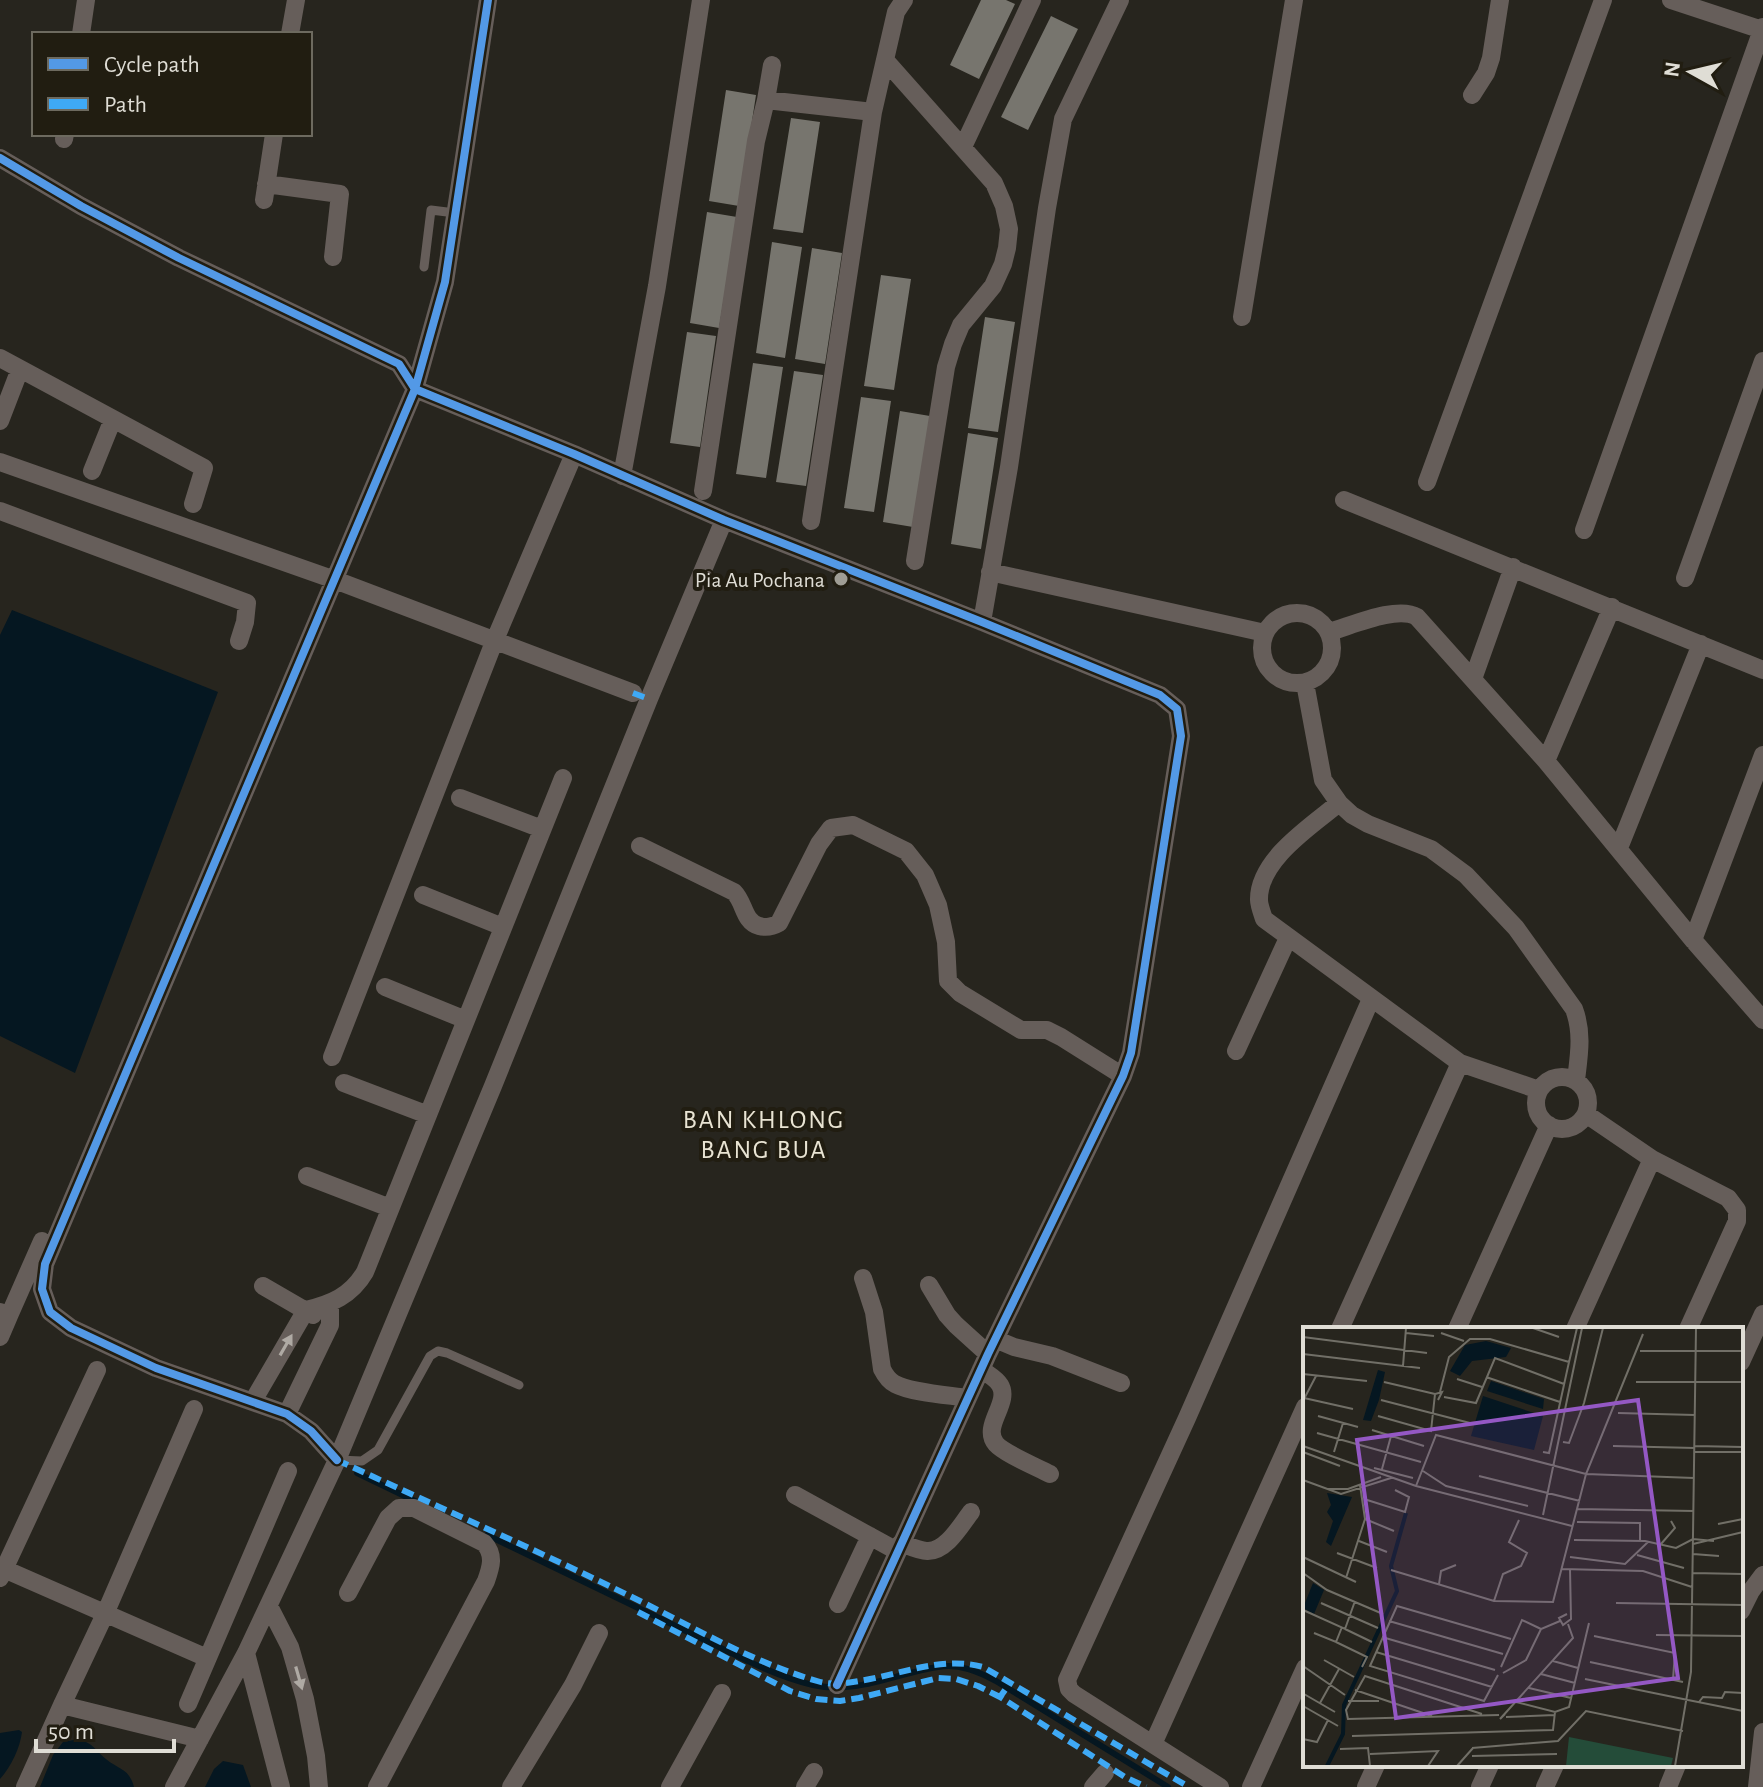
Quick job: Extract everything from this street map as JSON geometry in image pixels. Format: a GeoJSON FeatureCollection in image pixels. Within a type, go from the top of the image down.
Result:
{"type":"FeatureCollection","features":[{"type":"Feature","properties":{"kind":"street"},"geometry":{"type":"LineString","coordinates":[[81,32],[86,0]]}},
{"type":"Feature","properties":{"kind":"street"},"geometry":{"type":"LineString","coordinates":[[290,32],[296,0]]}},
{"type":"Feature","properties":{"kind":"street"},"geometry":{"type":"LineString","coordinates":[[337,1460],[311,1431],[287,1414],[156,1368],[71,1328],[50,1312],[42,1289],[45,1264],[415,389],[445,282],[488,0]]}},
{"type":"Feature","properties":{"kind":"street"},"geometry":{"type":"LineString","coordinates":[[622,476],[657,286],[701,0]]}},
{"type":"Feature","properties":{"kind":"street"},"geometry":{"type":"LineString","coordinates":[[811,521],[873,112],[896,12],[904,0]]}},
{"type":"Feature","properties":{"kind":"street"},"geometry":{"type":"LineString","coordinates":[[963,147],[1032,0]]}},
{"type":"Feature","properties":{"kind":"street"},"geometry":{"type":"LineString","coordinates":[[982,622],[1063,119],[1120,0]]}},
{"type":"Feature","properties":{"kind":"street"},"geometry":{"type":"LineString","coordinates":[[1242,317],[1294,0]]}},
{"type":"Feature","properties":{"kind":"street"},"geometry":{"type":"LineString","coordinates":[[1472,95],[1486,73],[1491,58],[1500,0]]}},
{"type":"Feature","properties":{"kind":"street"},"geometry":{"type":"LineString","coordinates":[[1427,482],[1603,0]]}},
{"type":"Feature","properties":{"kind":"street"},"geometry":{"type":"LineString","coordinates":[[1584,530],[1762,28],[1704,5],[1671,0]]}},
{"type":"Feature","properties":{"kind":"street"},"geometry":{"type":"LineString","coordinates":[[885,60],[994,183],[1009,229],[1003,264],[993,286],[961,325],[946,367],[915,561]]}},
{"type":"Feature","properties":{"kind":"street"},"geometry":{"type":"LineString","coordinates":[[703,491],[756,141],[772,65]]}},
{"type":"Feature","properties":{"kind":"street"},"geometry":{"type":"LineString","coordinates":[[766,100],[873,112]]}},
{"type":"Feature","properties":{"kind":"street"},"geometry":{"type":"LineString","coordinates":[[274,136],[265,192],[340,194],[333,257]]}},
{"type":"Feature","properties":{"kind":"street"},"geometry":{"type":"LineString","coordinates":[[0,158],[179,258],[399,364],[415,389],[724,520],[1160,695],[1177,709],[1181,736],[1131,1053],[1123,1076],[988,1354],[837,1685]]}},
{"type":"Feature","properties":{"kind":"street"},"geometry":{"type":"LineString","coordinates":[[0,358],[204,468],[193,504]]}},
{"type":"Feature","properties":{"kind":"street"},"geometry":{"type":"LineString","coordinates":[[1685,578],[1763,361]]}},
{"type":"Feature","properties":{"kind":"street"},"geometry":{"type":"LineString","coordinates":[[0,421],[20,369]]}},
{"type":"Feature","properties":{"kind":"street"},"geometry":{"type":"LineString","coordinates":[[92,471],[113,419]]}},
{"type":"Feature","properties":{"kind":"street"},"geometry":{"type":"LineString","coordinates":[[332,1057],[494,642],[574,454]]}},
{"type":"Feature","properties":{"kind":"street"},"geometry":{"type":"LineString","coordinates":[[0,462],[335,580],[633,693]]}},
{"type":"Feature","properties":{"kind":"street"},"geometry":{"type":"LineString","coordinates":[[1344,500],[1763,670]]}},
{"type":"Feature","properties":{"kind":"street"},"geometry":{"type":"LineString","coordinates":[[0,511],[247,603],[239,641]]}},
{"type":"Feature","properties":{"kind":"street"},"geometry":{"type":"LineString","coordinates":[[174,1787],[246,1653],[337,1460],[724,520]]}},
{"type":"Feature","properties":{"kind":"street"},"geometry":{"type":"LineString","coordinates":[[1473,679],[1513,567]]}},
{"type":"Feature","properties":{"kind":"street"},"geometry":{"type":"LineString","coordinates":[[990,572],[1265,633]]}},
{"type":"Feature","properties":{"kind":"street"},"geometry":{"type":"LineString","coordinates":[[1546,761],[1612,607]]}},
{"type":"Feature","properties":{"kind":"street"},"geometry":{"type":"LineString","coordinates":[[1329,632],[1397,613],[1409,612],[1417,617],[1546,761],[1763,1020]]}},
{"type":"Feature","properties":{"kind":"street"},"geometry":{"type":"LineString","coordinates":[[1291,613],[1313,616],[1329,632],[1332,642],[1329,663],[1315,679],[1305,683],[1283,681],[1273,675],[1262,656],[1265,633],[1280,617],[1291,613]]}},
{"type":"Feature","properties":{"kind":"street"},"geometry":{"type":"LineString","coordinates":[[1619,848],[1701,644]]}},
{"type":"Feature","properties":{"kind":"street"},"geometry":{"type":"LineString","coordinates":[[1305,683],[1323,780],[1352,815],[1431,849],[1466,875],[1516,928],[1574,1009],[1581,1042],[1576,1080]]}},
{"type":"Feature","properties":{"kind":"street"},"geometry":{"type":"LineString","coordinates":[[1693,940],[1763,755]]}},
{"type":"Feature","properties":{"kind":"street"},"geometry":{"type":"LineString","coordinates":[[253,1401],[306,1310],[330,1304],[359,1282],[563,778]]}},
{"type":"Feature","properties":{"kind":"street"},"geometry":{"type":"LineString","coordinates":[[460,798],[542,829]]}},
{"type":"Feature","properties":{"kind":"street"},"geometry":{"type":"LineString","coordinates":[[1339,803],[1287,846],[1266,870],[1259,900],[1264,919],[1460,1063],[1539,1090]]}},
{"type":"Feature","properties":{"kind":"street"},"geometry":{"type":"LineString","coordinates":[[640,846],[734,892],[751,923],[767,928],[779,923],[819,844],[831,828],[853,825],[906,851],[925,875],[938,905],[946,942],[948,981],[960,993],[1021,1030],[1047,1030],[1061,1037],[1123,1076]]}},
{"type":"Feature","properties":{"kind":"street"},"geometry":{"type":"LineString","coordinates":[[423,895],[503,927]]}},
{"type":"Feature","properties":{"kind":"street"},"geometry":{"type":"LineString","coordinates":[[1236,1051],[1288,938]]}},
{"type":"Feature","properties":{"kind":"street"},"geometry":{"type":"LineString","coordinates":[[385,987],[466,1020]]}},
{"type":"Feature","properties":{"kind":"street"},"geometry":{"type":"LineString","coordinates":[[1220,1787],[1074,1694],[1067,1680],[1187,1418],[1371,999]]}},
{"type":"Feature","properties":{"kind":"street"},"geometry":{"type":"LineString","coordinates":[[1341,1327],[1460,1063]]}},
{"type":"Feature","properties":{"kind":"street"},"geometry":{"type":"LineString","coordinates":[[1556,1077],[1576,1080],[1587,1095],[1589,1105],[1586,1114],[1580,1123],[1570,1128],[1559,1129],[1549,1125],[1541,1119],[1537,1110],[1539,1090],[1556,1077]]}},
{"type":"Feature","properties":{"kind":"street"},"geometry":{"type":"LineString","coordinates":[[344,1083],[428,1115]]}},
{"type":"Feature","properties":{"kind":"street"},"geometry":{"type":"LineString","coordinates":[[1586,1114],[1652,1159],[1728,1198],[1737,1210],[1737,1221],[1689,1327]]}},
{"type":"Feature","properties":{"kind":"street"},"geometry":{"type":"LineString","coordinates":[[0,1337],[5,1314],[95,1122]]}},
{"type":"Feature","properties":{"kind":"street"},"geometry":{"type":"LineString","coordinates":[[1458,1327],[1549,1125]]}},
{"type":"Feature","properties":{"kind":"street"},"geometry":{"type":"LineString","coordinates":[[1576,1327],[1652,1159]]}},
{"type":"Feature","properties":{"kind":"street"},"geometry":{"type":"LineString","coordinates":[[307,1176],[390,1208]]}},
{"type":"Feature","properties":{"kind":"street"},"geometry":{"type":"LineString","coordinates":[[863,1278],[874,1312],[882,1369],[886,1377],[894,1384],[907,1388],[968,1398]]}},
{"type":"Feature","properties":{"kind":"street"},"geometry":{"type":"LineString","coordinates":[[929,1285],[947,1315],[988,1354],[996,1380],[1002,1387],[1003,1395],[992,1428],[996,1444],[1050,1474]]}},
{"type":"Feature","properties":{"kind":"street"},"geometry":{"type":"LineString","coordinates":[[263,1286],[330,1325]]}},
{"type":"Feature","properties":{"kind":"street"},"geometry":{"type":"LineString","coordinates":[[287,1414],[330,1325],[330,1304]]}},
{"type":"Feature","properties":{"kind":"street"},"geometry":{"type":"LineString","coordinates":[[1743,1358],[1763,1314]]}},
{"type":"Feature","properties":{"kind":"street"},"geometry":{"type":"LineString","coordinates":[[988,1354],[1014,1347],[1052,1356],[1121,1383]]}},
{"type":"Feature","properties":{"kind":"street"},"geometry":{"type":"LineString","coordinates":[[97,1370],[2,1574],[207,1658]]}},
{"type":"Feature","properties":{"kind":"street"},"geometry":{"type":"LineString","coordinates":[[25,1787],[105,1614],[194,1409]]}},
{"type":"Feature","properties":{"kind":"street"},"geometry":{"type":"LineString","coordinates":[[1153,1744],[1303,1411]]}},
{"type":"Feature","properties":{"kind":"street"},"geometry":{"type":"LineString","coordinates":[[188,1704],[288,1471]]}},
{"type":"Feature","properties":{"kind":"street"},"geometry":{"type":"LineString","coordinates":[[795,1495],[870,1536],[899,1547],[925,1552],[936,1550],[950,1540],[971,1512]]}},
{"type":"Feature","properties":{"kind":"street"},"geometry":{"type":"LineString","coordinates":[[348,1593],[388,1518],[399,1508],[414,1508],[484,1543],[490,1550],[491,1564],[486,1581],[377,1787]]}},
{"type":"Feature","properties":{"kind":"street"},"geometry":{"type":"LineString","coordinates":[[838,1604],[870,1536]]}},
{"type":"Feature","properties":{"kind":"street"},"geometry":{"type":"LineString","coordinates":[[1743,1607],[1763,1575]]}},
{"type":"Feature","properties":{"kind":"street"},"geometry":{"type":"LineString","coordinates":[[269,1606],[290,1647],[298,1673],[316,1756],[319,1787]]}},
{"type":"Feature","properties":{"kind":"street"},"geometry":{"type":"LineString","coordinates":[[511,1787],[573,1685],[599,1633]]}},
{"type":"Feature","properties":{"kind":"street"},"geometry":{"type":"LineString","coordinates":[[246,1653],[281,1787]]}},
{"type":"Feature","properties":{"kind":"street"},"geometry":{"type":"LineString","coordinates":[[1251,1787],[1303,1672]]}},
{"type":"Feature","properties":{"kind":"street"},"geometry":{"type":"LineString","coordinates":[[670,1787],[722,1693]]}},
{"type":"Feature","properties":{"kind":"street"},"geometry":{"type":"LineString","coordinates":[[62,1705],[200,1739]]}},
{"type":"Feature","properties":{"kind":"street"},"geometry":{"type":"LineString","coordinates":[[1757,1787],[1763,1732]]}},
{"type":"Feature","properties":{"kind":"street"},"geometry":{"type":"LineString","coordinates":[[1366,1787],[1375,1767]]}},
{"type":"Feature","properties":{"kind":"street"},"geometry":{"type":"LineString","coordinates":[[1480,1787],[1489,1767]]}},
{"type":"Feature","properties":{"kind":"street"},"geometry":{"type":"LineString","coordinates":[[1545,1787],[1554,1767]]}},
{"type":"Feature","properties":{"kind":"street"},"geometry":{"type":"LineString","coordinates":[[1668,1787],[1676,1767]]}},
{"type":"Feature","properties":{"kind":"lane"},"geometry":{"type":"LineString","coordinates":[[424,267],[431,210],[455,213]]}},
{"type":"Feature","properties":{"kind":"lane"},"geometry":{"type":"LineString","coordinates":[[337,1460],[362,1461],[378,1450],[430,1356],[438,1351],[519,1385]]}},
{"type":"Feature","properties":{"kind":"water"},"geometry":{"type":"Polygon","coordinates":[[[12,610],[218,692],[75,1073],[0,1036],[0,635],[12,610]]]}},
{"type":"Feature","properties":{"kind":"water"},"geometry":{"type":"Polygon","coordinates":[[[22,1732],[17,1751],[0,1779],[0,1733],[22,1732]]]}},
{"type":"Feature","properties":{"kind":"water"},"geometry":{"type":"Polygon","coordinates":[[[79,1739],[126,1773],[134,1787],[40,1787],[53,1755],[63,1742],[79,1739]]]}},
{"type":"Feature","properties":{"kind":"water"},"geometry":{"type":"Polygon","coordinates":[[[223,1761],[243,1765],[251,1787],[205,1787],[214,1769],[223,1761]]]}},
{"type":"Feature","properties":{"kind":"building"},"geometry":{"type":"Polygon","coordinates":[[[981,0],[1006,0],[1015,4],[979,79],[950,65],[981,0]]]}},
{"type":"Feature","properties":{"kind":"building"},"geometry":{"type":"Polygon","coordinates":[[[1051,16],[1078,29],[1028,130],[1001,117],[1051,16]]]}},
{"type":"Feature","properties":{"kind":"building"},"geometry":{"type":"Polygon","coordinates":[[[726,90],[756,95],[739,206],[709,201],[726,90]]]}},
{"type":"Feature","properties":{"kind":"building"},"geometry":{"type":"Polygon","coordinates":[[[791,118],[820,122],[803,233],[773,229],[791,118]]]}},
{"type":"Feature","properties":{"kind":"building"},"geometry":{"type":"Polygon","coordinates":[[[707,212],[737,217],[719,328],[690,323],[707,212]]]}},
{"type":"Feature","properties":{"kind":"building"},"geometry":{"type":"Polygon","coordinates":[[[772,242],[802,247],[785,358],[756,353],[772,242]]]}},
{"type":"Feature","properties":{"kind":"building"},"geometry":{"type":"Polygon","coordinates":[[[812,248],[842,253],[825,364],[795,359],[812,248]]]}},
{"type":"Feature","properties":{"kind":"building"},"geometry":{"type":"Polygon","coordinates":[[[881,275],[911,279],[894,390],[864,386],[881,275]]]}},
{"type":"Feature","properties":{"kind":"building"},"geometry":{"type":"Polygon","coordinates":[[[985,317],[1015,322],[998,432],[968,428],[985,317]]]}},
{"type":"Feature","properties":{"kind":"building"},"geometry":{"type":"Polygon","coordinates":[[[687,332],[716,336],[700,447],[670,443],[687,332]]]}},
{"type":"Feature","properties":{"kind":"building"},"geometry":{"type":"Polygon","coordinates":[[[753,363],[783,367],[766,478],[736,474],[753,363]]]}},
{"type":"Feature","properties":{"kind":"building"},"geometry":{"type":"Polygon","coordinates":[[[794,371],[823,375],[806,486],[776,482],[794,371]]]}},
{"type":"Feature","properties":{"kind":"building"},"geometry":{"type":"Polygon","coordinates":[[[861,397],[891,401],[874,512],[844,508],[861,397]]]}},
{"type":"Feature","properties":{"kind":"building"},"geometry":{"type":"Polygon","coordinates":[[[900,411],[930,416],[913,527],[883,522],[900,411]]]}},
{"type":"Feature","properties":{"kind":"building"},"geometry":{"type":"Polygon","coordinates":[[[968,433],[998,438],[981,549],[951,544],[968,433]]]}},
{"type":"Feature","properties":{"kind":"waterway"},"geometry":{"type":"LineString","coordinates":[[357,1473],[415,1501]]}},
{"type":"Feature","properties":{"kind":"waterway"},"geometry":{"type":"LineString","coordinates":[[487,1535],[750,1662],[797,1681],[845,1687],[938,1667],[954,1666],[976,1672],[996,1681],[1168,1787]]}},
{"type":"Feature","properties":{"kind":"marked path"},"geometry":{"type":"LineString","coordinates":[[633,693],[649,699]]}},
{"type":"Feature","properties":{"kind":"marked path"},"geometry":{"type":"LineString","coordinates":[[337,1460],[794,1674],[817,1681],[847,1683],[939,1664],[983,1667],[1189,1787]]}},
{"type":"Feature","properties":{"kind":"marked path"},"geometry":{"type":"LineString","coordinates":[[638,1612],[790,1691],[816,1699],[840,1701],[859,1698],[938,1678],[956,1679],[1000,1697]]}},
{"type":"Feature","properties":{"kind":"marked path"},"geometry":{"type":"LineString","coordinates":[[1005,1690],[1000,1697],[1125,1777],[1146,1787]]}},
{"type":"Feature","properties":{"kind":"cycle path"},"geometry":{"type":"LineString","coordinates":[[337,1460],[311,1431],[287,1414],[156,1368],[71,1328],[50,1312],[42,1289],[45,1264],[415,389],[445,282],[488,0]]}},
{"type":"Feature","properties":{"kind":"cycle path"},"geometry":{"type":"LineString","coordinates":[[0,158],[179,258],[399,364],[415,389],[724,520],[1160,695],[1177,709],[1181,736],[1131,1053],[1123,1076],[988,1354],[837,1685]]}},
{"type":"Feature","properties":{"kind":"place","name":"Pia Au Pochana"},"geometry":{"type":"Point","coordinates":[841,579]}},
{"type":"Feature","properties":{"kind":"district","name":"BAN KHLONG BANG BUA"},"geometry":{"type":"Point","coordinates":[764,1134]}}]}
